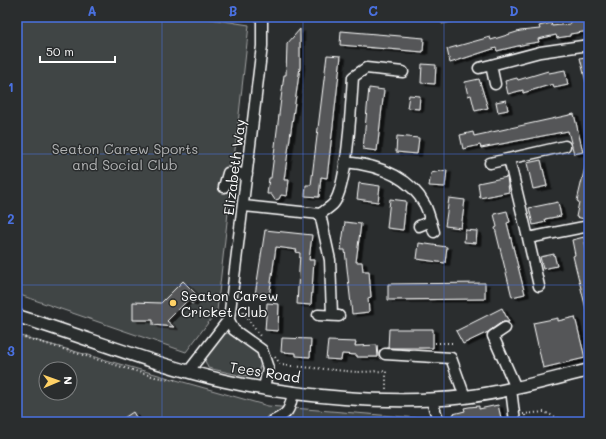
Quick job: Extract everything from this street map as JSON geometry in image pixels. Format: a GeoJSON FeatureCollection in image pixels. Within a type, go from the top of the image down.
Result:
{"type":"FeatureCollection","features":[{"type":"Feature","properties":{"kind":"main road","name":"Tees Road"},"geometry":{"type":"LineString","coordinates":[[17,316],[188,372],[264,388],[293,392],[358,398],[431,399],[465,397],[514,389],[589,370]]}},
{"type":"Feature","properties":{"kind":"street","name":"Elizabeth Way"},"geometry":{"type":"LineString","coordinates":[[188,372],[229,314],[248,174],[262,46],[262,17]]}},
{"type":"Feature","properties":{"kind":"street"},"geometry":{"type":"LineString","coordinates":[[479,68],[540,52],[589,45]]}},
{"type":"Feature","properties":{"kind":"street"},"geometry":{"type":"LineString","coordinates":[[490,65],[495,84]]}},
{"type":"Feature","properties":{"kind":"street"},"geometry":{"type":"LineString","coordinates":[[244,206],[320,214],[334,203],[341,188],[345,162],[353,77],[366,68],[403,72]]}},
{"type":"Feature","properties":{"kind":"street"},"geometry":{"type":"LineString","coordinates":[[490,163],[565,146]]}},
{"type":"Feature","properties":{"kind":"street"},"geometry":{"type":"LineString","coordinates":[[509,158],[539,286]]}},
{"type":"Feature","properties":{"kind":"street"},"geometry":{"type":"LineString","coordinates":[[345,162],[367,164],[393,173],[413,188],[425,206],[434,232]]}},
{"type":"Feature","properties":{"kind":"street"},"geometry":{"type":"LineString","coordinates":[[224,187],[228,173],[248,174]]}},
{"type":"Feature","properties":{"kind":"street"},"geometry":{"type":"LineString","coordinates":[[318,314],[335,316],[330,260],[320,214]]}},
{"type":"Feature","properties":{"kind":"street"},"geometry":{"type":"LineString","coordinates":[[419,226],[431,221]]}},
{"type":"Feature","properties":{"kind":"street"},"geometry":{"type":"LineString","coordinates":[[528,238],[589,226]]}},
{"type":"Feature","properties":{"kind":"street"},"geometry":{"type":"LineString","coordinates":[[229,314],[234,330],[262,350],[268,368],[264,388]]}},
{"type":"Feature","properties":{"kind":"street"},"geometry":{"type":"LineString","coordinates":[[505,328],[493,336],[514,389],[515,418]]}},
{"type":"Feature","properties":{"kind":"street"},"geometry":{"type":"LineString","coordinates":[[385,354],[451,358],[465,397]]}},
{"type":"Feature","properties":{"kind":"street"},"geometry":{"type":"LineString","coordinates":[[271,422],[285,415],[291,404],[293,392]]}},
{"type":"Feature","properties":{"kind":"street"},"geometry":{"type":"LineString","coordinates":[[431,399],[439,422]]}},
{"type":"Feature","properties":{"kind":"path"},"geometry":{"type":"LineString","coordinates":[[229,314],[243,312],[264,342]]}},
{"type":"Feature","properties":{"kind":"path"},"geometry":{"type":"LineString","coordinates":[[17,335],[155,377]]}},
{"type":"Feature","properties":{"kind":"path"},"geometry":{"type":"LineString","coordinates":[[435,343],[454,343]]}},
{"type":"Feature","properties":{"kind":"path"},"geometry":{"type":"LineString","coordinates":[[272,353],[281,365],[357,372],[386,371],[387,393]]}},
{"type":"Feature","properties":{"kind":"path"},"geometry":{"type":"LineString","coordinates":[[515,418],[525,414],[544,412],[568,422]]}},
{"type":"Feature","properties":{"kind":"path"},"geometry":{"type":"LineString","coordinates":[[525,414],[526,422]]}},
{"type":"Feature","properties":{"kind":"green space","name":"Seaton Carew Sports and Social Club"},"geometry":{"type":"Polygon","coordinates":[[[17,17],[198,17],[249,25],[217,311],[186,352],[17,294],[17,17]]]}},
{"type":"Feature","properties":{"kind":"green space"},"geometry":{"type":"Polygon","coordinates":[[[441,17],[477,17],[442,24],[441,17]]]}},
{"type":"Feature","properties":{"kind":"green space"},"geometry":{"type":"Polygon","coordinates":[[[228,333],[257,353],[261,362],[258,373],[243,376],[208,368],[204,358],[224,334],[228,333]]]}},
{"type":"Feature","properties":{"kind":"green space"},"geometry":{"type":"Polygon","coordinates":[[[17,335],[268,406],[430,419],[431,422],[17,422],[17,335]]]}},
{"type":"Feature","properties":{"kind":"building"},"geometry":{"type":"Polygon","coordinates":[[[583,18],[589,19],[589,31],[557,38],[556,35],[538,39],[539,42],[497,51],[496,48],[450,63],[447,49],[490,37],[491,40],[520,31],[540,29],[539,26],[551,23],[552,26],[570,24],[570,20],[583,18]]]}},
{"type":"Feature","properties":{"kind":"building"},"geometry":{"type":"Polygon","coordinates":[[[300,29],[300,67],[284,180],[289,180],[287,196],[281,195],[279,199],[275,200],[271,194],[267,194],[269,178],[271,178],[284,75],[286,75],[287,44],[300,29]]]}},
{"type":"Feature","properties":{"kind":"building"},"geometry":{"type":"Polygon","coordinates":[[[341,31],[424,38],[423,52],[340,45],[341,31]]]}},
{"type":"Feature","properties":{"kind":"building"},"geometry":{"type":"Polygon","coordinates":[[[327,55],[341,56],[327,178],[321,177],[319,197],[305,196],[306,185],[311,185],[327,55]]]}},
{"type":"Feature","properties":{"kind":"building"},"geometry":{"type":"Polygon","coordinates":[[[589,56],[589,82],[586,82],[580,58],[589,56]]]}},
{"type":"Feature","properties":{"kind":"building"},"geometry":{"type":"Polygon","coordinates":[[[422,64],[436,65],[435,84],[421,83],[422,64]]]}},
{"type":"Feature","properties":{"kind":"building"},"geometry":{"type":"Polygon","coordinates":[[[565,70],[568,85],[554,88],[553,84],[523,93],[523,90],[508,94],[505,81],[517,78],[518,80],[548,71],[549,73],[565,70]]]}},
{"type":"Feature","properties":{"kind":"building"},"geometry":{"type":"Polygon","coordinates":[[[479,79],[488,108],[475,111],[471,95],[468,96],[465,82],[479,79]]]}},
{"type":"Feature","properties":{"kind":"building"},"geometry":{"type":"Polygon","coordinates":[[[369,88],[384,90],[377,151],[363,149],[369,88]]]}},
{"type":"Feature","properties":{"kind":"building"},"geometry":{"type":"Polygon","coordinates":[[[409,95],[420,96],[419,109],[407,108],[409,95]]]}},
{"type":"Feature","properties":{"kind":"building"},"geometry":{"type":"Polygon","coordinates":[[[506,100],[508,110],[498,112],[496,102],[506,100]]]}},
{"type":"Feature","properties":{"kind":"building"},"geometry":{"type":"Polygon","coordinates":[[[574,114],[583,152],[574,154],[568,131],[481,148],[480,145],[463,149],[460,135],[473,132],[474,136],[574,114]]]}},
{"type":"Feature","properties":{"kind":"building"},"geometry":{"type":"Polygon","coordinates":[[[397,136],[419,138],[417,154],[396,152],[397,136]]]}},
{"type":"Feature","properties":{"kind":"building"},"geometry":{"type":"Polygon","coordinates":[[[541,160],[547,186],[533,189],[527,163],[541,160]]]}},
{"type":"Feature","properties":{"kind":"building"},"geometry":{"type":"Polygon","coordinates":[[[586,163],[589,164],[589,220],[576,217],[579,202],[577,201],[586,163]]]}},
{"type":"Feature","properties":{"kind":"building"},"geometry":{"type":"Polygon","coordinates":[[[447,170],[445,187],[429,186],[431,173],[447,170]]]}},
{"type":"Feature","properties":{"kind":"building"},"geometry":{"type":"Polygon","coordinates":[[[507,177],[509,192],[480,198],[478,183],[507,177]]]}},
{"type":"Feature","properties":{"kind":"building"},"geometry":{"type":"Polygon","coordinates":[[[359,183],[380,186],[378,202],[357,199],[359,183]]]}},
{"type":"Feature","properties":{"kind":"building"},"geometry":{"type":"Polygon","coordinates":[[[449,198],[465,200],[461,228],[445,226],[449,198]]]}},
{"type":"Feature","properties":{"kind":"building"},"geometry":{"type":"Polygon","coordinates":[[[390,199],[406,201],[403,230],[387,228],[390,199]]]}},
{"type":"Feature","properties":{"kind":"building"},"geometry":{"type":"Polygon","coordinates":[[[558,202],[561,216],[545,219],[546,222],[533,225],[529,208],[558,202]]]}},
{"type":"Feature","properties":{"kind":"building"},"geometry":{"type":"Polygon","coordinates":[[[507,211],[510,222],[507,223],[525,294],[512,297],[495,228],[497,227],[494,214],[507,211]]]}},
{"type":"Feature","properties":{"kind":"building"},"geometry":{"type":"Polygon","coordinates":[[[345,222],[361,224],[356,262],[362,262],[363,271],[369,271],[371,297],[368,298],[369,312],[352,314],[345,250],[341,250],[345,222]]]}},
{"type":"Feature","properties":{"kind":"building"},"geometry":{"type":"Polygon","coordinates":[[[265,230],[312,235],[309,260],[314,260],[311,305],[297,304],[300,253],[296,252],[297,250],[276,247],[269,297],[255,295],[265,230]]]}},
{"type":"Feature","properties":{"kind":"building"},"geometry":{"type":"Polygon","coordinates":[[[465,230],[477,231],[476,243],[464,242],[465,230]]]}},
{"type":"Feature","properties":{"kind":"building"},"geometry":{"type":"Polygon","coordinates":[[[584,237],[589,265],[589,309],[586,309],[573,256],[575,255],[572,240],[584,237]]]}},
{"type":"Feature","properties":{"kind":"building"},"geometry":{"type":"Polygon","coordinates":[[[419,243],[447,247],[445,263],[417,259],[419,243]]]}},
{"type":"Feature","properties":{"kind":"building"},"geometry":{"type":"Polygon","coordinates":[[[554,254],[557,266],[543,269],[540,257],[554,254]]]}},
{"type":"Feature","properties":{"kind":"building","name":"Seaton Carew Cricket Club"},"geometry":{"type":"Polygon","coordinates":[[[183,281],[199,297],[192,304],[188,300],[167,321],[174,327],[153,325],[153,320],[133,320],[133,302],[161,303],[183,281]]]}},
{"type":"Feature","properties":{"kind":"building"},"geometry":{"type":"Polygon","coordinates":[[[485,283],[485,299],[388,300],[388,284],[485,283]]]}},
{"type":"Feature","properties":{"kind":"building"},"geometry":{"type":"Polygon","coordinates":[[[267,303],[279,304],[278,331],[265,330],[267,303]]]}},
{"type":"Feature","properties":{"kind":"building"},"geometry":{"type":"Polygon","coordinates":[[[502,308],[509,322],[502,322],[488,332],[463,344],[456,331],[502,308]]]}},
{"type":"Feature","properties":{"kind":"building"},"geometry":{"type":"Polygon","coordinates":[[[575,317],[585,358],[543,368],[533,323],[558,318],[558,321],[575,317]]]}},
{"type":"Feature","properties":{"kind":"building"},"geometry":{"type":"Polygon","coordinates":[[[389,329],[433,329],[433,348],[388,348],[389,329]]]}},
{"type":"Feature","properties":{"kind":"building"},"geometry":{"type":"Polygon","coordinates":[[[282,338],[311,339],[310,357],[296,356],[296,353],[281,352],[282,338]]]}},
{"type":"Feature","properties":{"kind":"building"},"geometry":{"type":"Polygon","coordinates":[[[328,341],[356,342],[355,346],[377,345],[378,357],[357,357],[357,355],[342,354],[341,360],[326,359],[328,341]]]}},
{"type":"Feature","properties":{"kind":"building"},"geometry":{"type":"Polygon","coordinates":[[[498,405],[502,422],[455,422],[453,414],[465,411],[464,408],[479,406],[479,409],[498,405]]]}},
{"type":"Feature","properties":{"kind":"building"},"geometry":{"type":"Polygon","coordinates":[[[133,412],[139,422],[118,422],[133,412]]]}},
{"type":"Feature","properties":{"kind":"place","name":"Seaton Carew Cricket Club"},"geometry":{"type":"Point","coordinates":[173,303]}}]}
